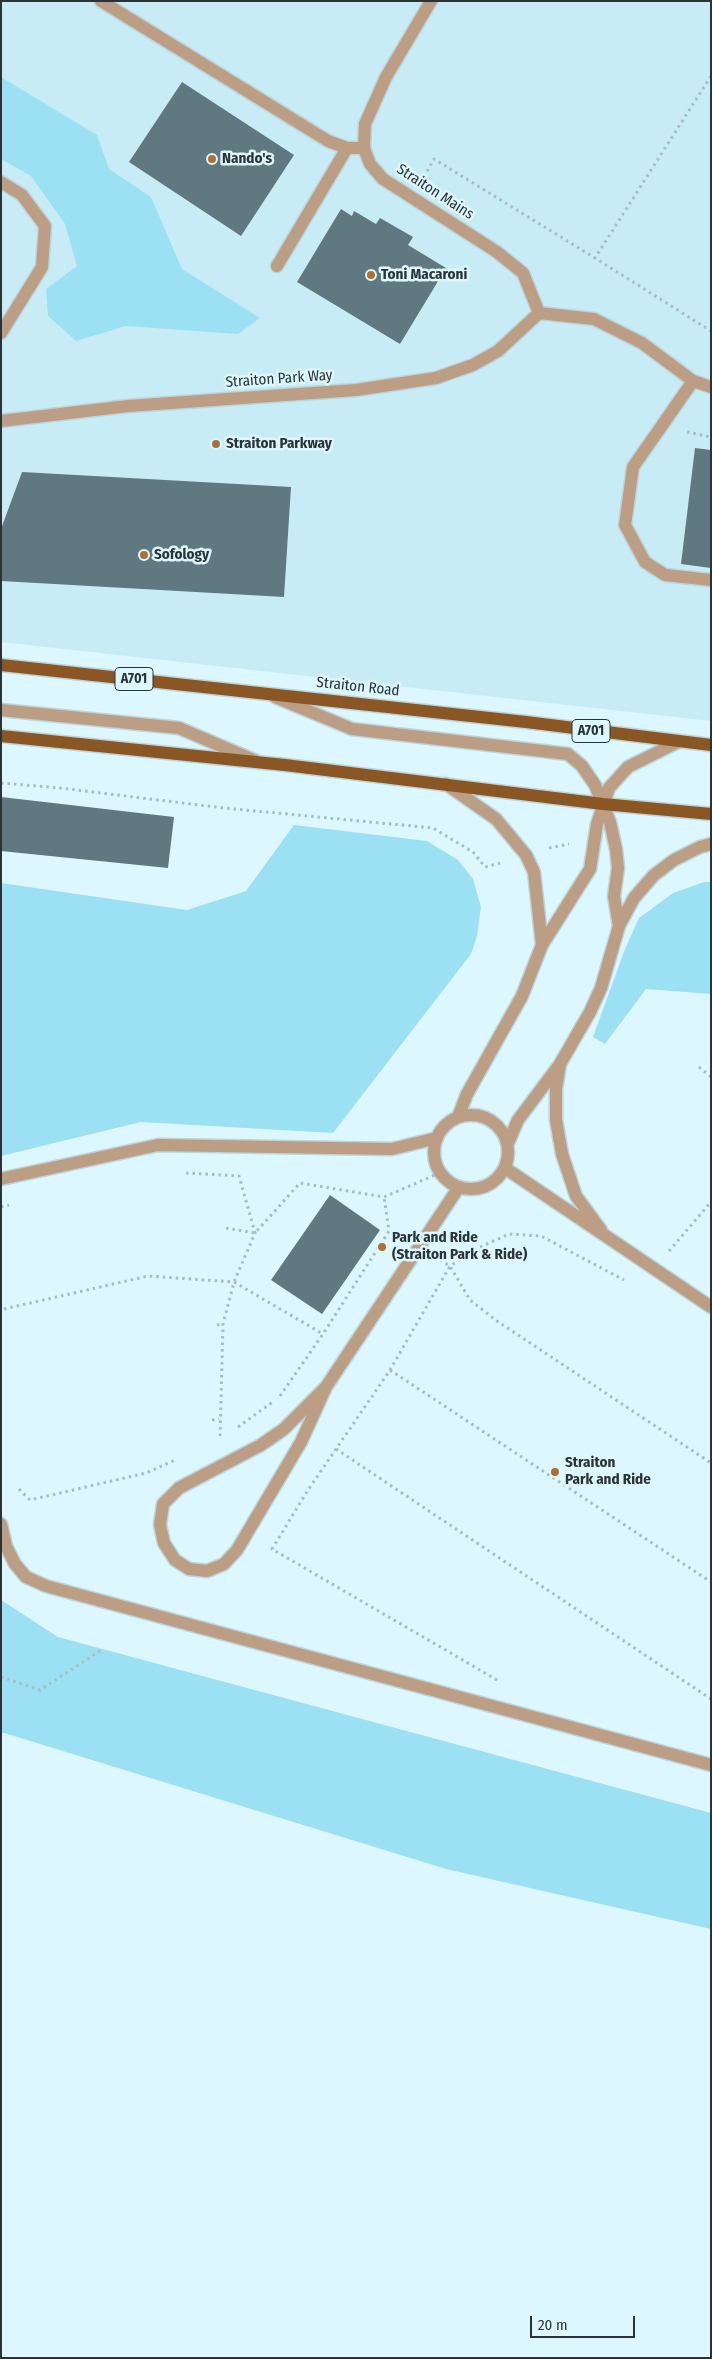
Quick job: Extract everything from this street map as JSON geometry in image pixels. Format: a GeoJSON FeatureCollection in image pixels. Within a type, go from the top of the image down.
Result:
{"type":"FeatureCollection","features":[{"type":"Feature","properties":{"kind":"main road","name":"Straiton Road"},"geometry":{"type":"LineString","coordinates":[[1,664],[526,722],[711,746]]}},
{"type":"Feature","properties":{"kind":"main road"},"geometry":{"type":"LineString","coordinates":[[1,736],[446,783],[603,804],[711,814]]}},
{"type":"Feature","properties":{"kind":"street"},"geometry":{"type":"LineString","coordinates":[[101,1],[328,142],[347,148],[364,148],[365,124],[368,116],[386,77],[431,1]]}},
{"type":"Feature","properties":{"kind":"street"},"geometry":{"type":"LineString","coordinates":[[277,266],[347,148]]}},
{"type":"Feature","properties":{"kind":"street","name":"Straiton Mains"},"geometry":{"type":"LineString","coordinates":[[364,148],[370,164],[383,179],[414,197],[496,252],[523,273],[539,313]]}},
{"type":"Feature","properties":{"kind":"street"},"geometry":{"type":"LineString","coordinates":[[1,182],[22,195],[45,226],[42,267],[1,333]]}},
{"type":"Feature","properties":{"kind":"street"},"geometry":{"type":"LineString","coordinates":[[539,313],[594,319],[642,343],[692,381],[711,387]]}},
{"type":"Feature","properties":{"kind":"street","name":"Straiton Park Way"},"geometry":{"type":"LineString","coordinates":[[1,422],[128,406],[356,390],[436,378],[473,365],[498,351],[539,313]]}},
{"type":"Feature","properties":{"kind":"street"},"geometry":{"type":"LineString","coordinates":[[692,381],[633,467],[625,525],[645,562],[665,575],[711,580]]}},
{"type":"Feature","properties":{"kind":"street"},"geometry":{"type":"LineString","coordinates":[[267,693],[352,729],[568,754],[582,766],[596,785],[603,804],[616,849],[618,868],[614,896],[618,926]]}},
{"type":"Feature","properties":{"kind":"street"},"geometry":{"type":"LineString","coordinates":[[1,710],[179,728],[260,763]]}},
{"type":"Feature","properties":{"kind":"street"},"geometry":{"type":"LineString","coordinates":[[678,742],[628,767],[609,788],[592,844],[590,869],[542,945],[522,996],[467,1094],[458,1117],[449,1123],[437,1138],[434,1150],[436,1162],[440,1172],[448,1181],[459,1187],[471,1190],[483,1188],[494,1182],[508,1161],[508,1143],[518,1120],[560,1064],[580,1031],[601,988],[618,926],[634,898],[654,875],[674,860],[700,847],[711,844]]}},
{"type":"Feature","properties":{"kind":"street"},"geometry":{"type":"LineString","coordinates":[[446,783],[496,819],[526,855],[535,879],[542,945]]}},
{"type":"Feature","properties":{"kind":"street"},"geometry":{"type":"LineString","coordinates":[[560,1064],[556,1089],[556,1120],[562,1154],[576,1196],[606,1238]]}},
{"type":"Feature","properties":{"kind":"street"},"geometry":{"type":"LineString","coordinates":[[458,1117],[486,1118],[496,1124],[508,1143]]}},
{"type":"Feature","properties":{"kind":"street"},"geometry":{"type":"LineString","coordinates":[[1,1179],[158,1145],[392,1149],[437,1138]]}},
{"type":"Feature","properties":{"kind":"street"},"geometry":{"type":"LineString","coordinates":[[504,1168],[711,1307]]}},
{"type":"Feature","properties":{"kind":"street"},"geometry":{"type":"LineString","coordinates":[[326,1387],[284,1429],[261,1445],[179,1488],[163,1504],[160,1525],[164,1543],[175,1560],[189,1569],[207,1571],[224,1564],[237,1550],[301,1442],[326,1387],[459,1187]]}},
{"type":"Feature","properties":{"kind":"street"},"geometry":{"type":"LineString","coordinates":[[1,1524],[6,1546],[14,1564],[26,1577],[46,1586],[711,1765]]}},
{"type":"Feature","properties":{"kind":"path"},"geometry":{"type":"LineString","coordinates":[[595,258],[711,76]]}},
{"type":"Feature","properties":{"kind":"path"},"geometry":{"type":"LineString","coordinates":[[414,197],[434,160],[711,331]]}},
{"type":"Feature","properties":{"kind":"path"},"geometry":{"type":"LineString","coordinates":[[1,783],[60,788],[224,808],[433,828],[473,852],[485,867],[560,844],[592,844]]}},
{"type":"Feature","properties":{"kind":"path"},"geometry":{"type":"LineString","coordinates":[[699,1068],[711,1077]]}},
{"type":"Feature","properties":{"kind":"path"},"geometry":{"type":"LineString","coordinates":[[182,1172],[239,1176],[255,1233]]}},
{"type":"Feature","properties":{"kind":"path"},"geometry":{"type":"LineString","coordinates":[[220,1439],[219,1419],[223,1324],[234,1282],[255,1233],[300,1183],[384,1197],[440,1172]]}},
{"type":"Feature","properties":{"kind":"path"},"geometry":{"type":"LineString","coordinates":[[235,1429],[278,1398],[323,1334],[389,1230],[384,1197]]}},
{"type":"Feature","properties":{"kind":"path"},"geometry":{"type":"LineString","coordinates":[[667,1253],[711,1202]]}},
{"type":"Feature","properties":{"kind":"path"},"geometry":{"type":"LineString","coordinates":[[1,1207],[11,1204]]}},
{"type":"Feature","properties":{"kind":"path"},"geometry":{"type":"LineString","coordinates":[[226,1228],[255,1233]]}},
{"type":"Feature","properties":{"kind":"path"},"geometry":{"type":"LineString","coordinates":[[498,1681],[272,1549],[336,1449],[390,1370],[450,1266],[474,1250],[509,1234],[541,1236],[629,1283]]}},
{"type":"Feature","properties":{"kind":"path"},"geometry":{"type":"LineString","coordinates":[[419,1246],[450,1266],[470,1300],[497,1321],[711,1463]]}},
{"type":"Feature","properties":{"kind":"path"},"geometry":{"type":"LineString","coordinates":[[4,1309],[148,1276],[234,1282],[323,1334]]}},
{"type":"Feature","properties":{"kind":"path"},"geometry":{"type":"LineString","coordinates":[[217,1325],[223,1324]]}},
{"type":"Feature","properties":{"kind":"path"},"geometry":{"type":"LineString","coordinates":[[390,1370],[711,1582]]}},
{"type":"Feature","properties":{"kind":"path"},"geometry":{"type":"LineString","coordinates":[[212,1420],[219,1419]]}},
{"type":"Feature","properties":{"kind":"path"},"geometry":{"type":"LineString","coordinates":[[212,1443],[227,1434]]}},
{"type":"Feature","properties":{"kind":"path"},"geometry":{"type":"LineString","coordinates":[[336,1449],[711,1699]]}},
{"type":"Feature","properties":{"kind":"path"},"geometry":{"type":"LineString","coordinates":[[19,1489],[30,1500],[146,1473],[179,1458]]}},
{"type":"Feature","properties":{"kind":"path"},"geometry":{"type":"LineString","coordinates":[[1,1677],[40,1690],[103,1649]]}},
{"type":"Feature","properties":{"kind":"shaded area"},"geometry":{"type":"Polygon","coordinates":[[[1,1],[711,1],[711,721],[1,642],[1,1]]]}},
{"type":"Feature","properties":{"kind":"shaded area"},"geometry":{"type":"Polygon","coordinates":[[[1,77],[97,135],[109,169],[151,197],[182,269],[260,318],[238,334],[126,326],[76,341],[48,316],[46,289],[77,266],[65,224],[31,176],[1,159],[1,77]]]}},
{"type":"Feature","properties":{"kind":"shaded area"},"geometry":{"type":"Polygon","coordinates":[[[294,825],[427,841],[458,860],[473,879],[481,907],[477,936],[471,954],[333,1133],[141,1122],[1,1156],[1,883],[187,910],[246,891],[294,825]]]}},
{"type":"Feature","properties":{"kind":"shaded area"},"geometry":{"type":"Polygon","coordinates":[[[704,882],[711,882],[711,994],[646,989],[605,1044],[593,1037],[625,949],[639,918],[673,893],[704,882]]]}},
{"type":"Feature","properties":{"kind":"shaded area"},"geometry":{"type":"Polygon","coordinates":[[[1,1600],[58,1637],[711,1813],[711,1929],[446,1869],[1,1732],[1,1600]]]}},
{"type":"Feature","properties":{"kind":"building","name":"Nando's"},"geometry":{"type":"Polygon","coordinates":[[[182,82],[294,155],[241,236],[129,162],[182,82]]]}},
{"type":"Feature","properties":{"kind":"building","name":"Toni Macaroni"},"geometry":{"type":"Polygon","coordinates":[[[341,209],[352,216],[354,211],[376,224],[380,218],[413,237],[408,245],[446,268],[400,344],[297,282],[341,209]]]}},
{"type":"Feature","properties":{"kind":"building"},"geometry":{"type":"Polygon","coordinates":[[[695,448],[711,450],[711,568],[681,564],[695,448]]]}},
{"type":"Feature","properties":{"kind":"building","name":"Sofology"},"geometry":{"type":"Polygon","coordinates":[[[22,472],[291,487],[284,597],[1,581],[1,529],[22,472]]]}},
{"type":"Feature","properties":{"kind":"building"},"geometry":{"type":"Polygon","coordinates":[[[1,797],[174,817],[168,868],[1,851],[1,797]]]}},
{"type":"Feature","properties":{"kind":"building"},"geometry":{"type":"Polygon","coordinates":[[[330,1195],[380,1230],[322,1314],[271,1280],[330,1195]]]}},
{"type":"Feature","properties":{"kind":"place","name":"Nando's"},"geometry":{"type":"Point","coordinates":[212,159]}},
{"type":"Feature","properties":{"kind":"place","name":"Toni Macaroni"},"geometry":{"type":"Point","coordinates":[371,275]}},
{"type":"Feature","properties":{"kind":"place","name":"Straiton Parkway"},"geometry":{"type":"Point","coordinates":[216,444]}},
{"type":"Feature","properties":{"kind":"place","name":"Sofology"},"geometry":{"type":"Point","coordinates":[144,555]}},
{"type":"Feature","properties":{"kind":"place","name":"Park and Ride (Straiton Park & Ride)"},"geometry":{"type":"Point","coordinates":[382,1247]}},
{"type":"Feature","properties":{"kind":"place","name":"Straiton Park and Ride"},"geometry":{"type":"Point","coordinates":[555,1472]}}]}
